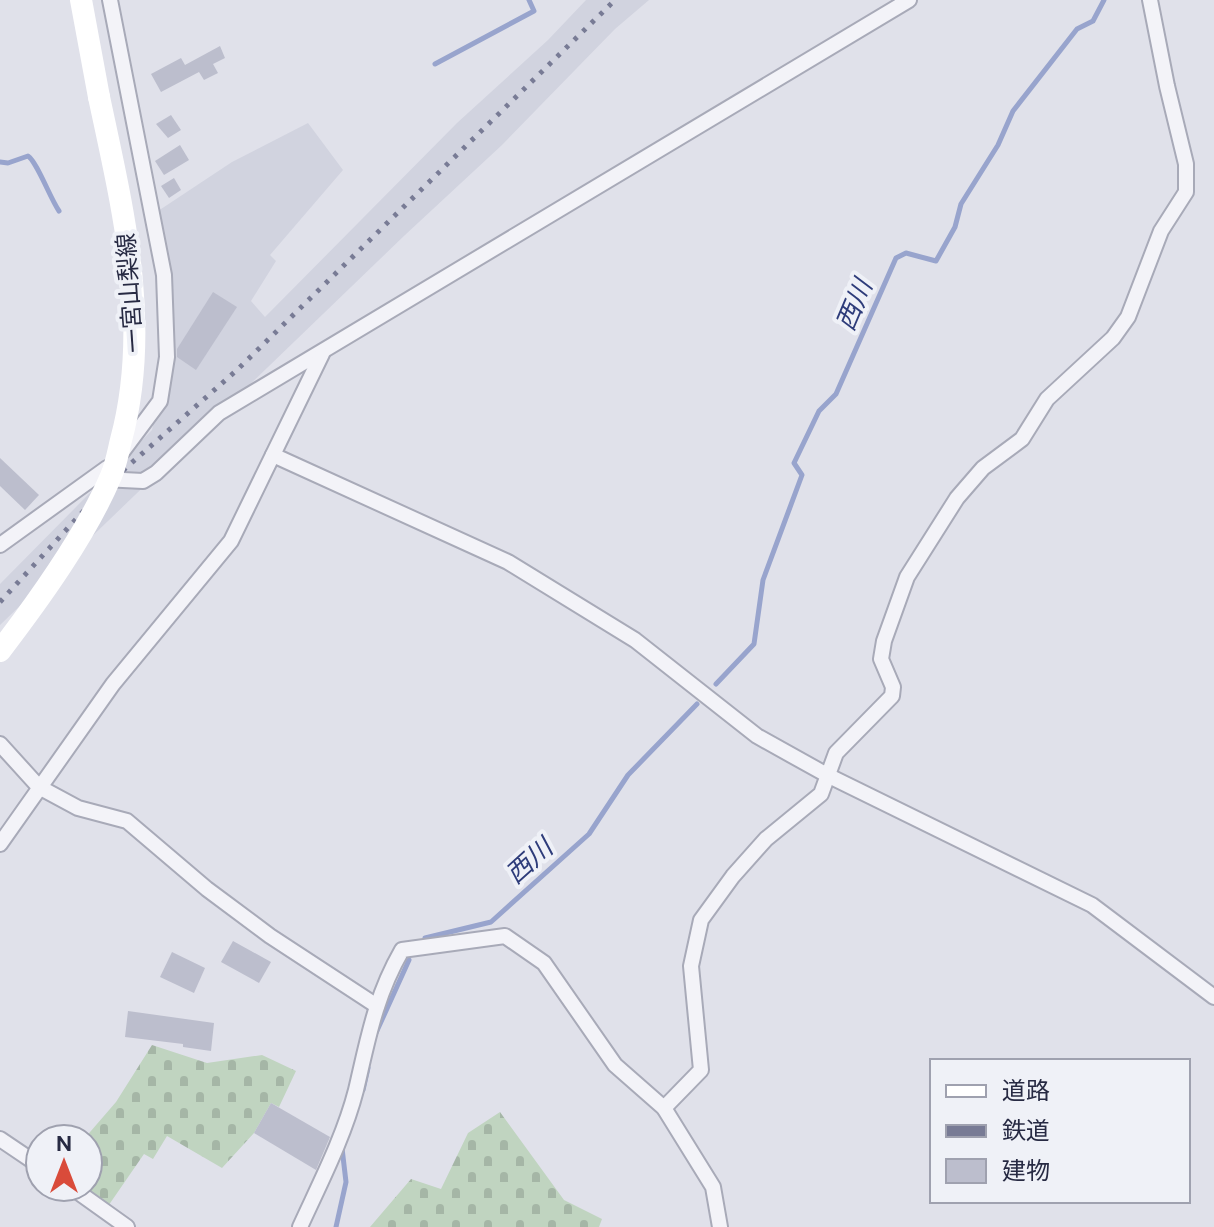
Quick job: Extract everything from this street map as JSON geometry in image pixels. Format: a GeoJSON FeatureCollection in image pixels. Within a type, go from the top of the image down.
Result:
{"type":"FeatureCollection","features":[{"type":"Feature","properties":{"kind":"main road","name":"一宮山梨線"},"geometry":{"type":"LineString","coordinates":[[0,651],[82,530],[112,475],[129,412],[136,317],[131,257],[81,0]]}},
{"type":"Feature","properties":{"kind":"street"},"geometry":{"type":"LineString","coordinates":[[110,0],[164,275],[167,357],[160,401],[102,479],[143,481],[156,473],[219,413],[909,0]]}},
{"type":"Feature","properties":{"kind":"street"},"geometry":{"type":"LineString","coordinates":[[664,1108],[701,1070],[691,966],[701,920],[733,876],[766,839],[821,794],[836,753],[892,696],[893,687],[881,659],[884,641],[907,577],[957,498],[983,468],[1022,439],[1047,399],[1113,338],[1128,317],[1161,231],[1186,192],[1186,164],[1150,0]]}},
{"type":"Feature","properties":{"kind":"street"},"geometry":{"type":"LineString","coordinates":[[0,844],[113,684],[231,541],[322,353]]}},
{"type":"Feature","properties":{"kind":"street"},"geometry":{"type":"LineString","coordinates":[[273,455],[508,562],[635,640],[757,736],[827,775],[1092,905],[1214,997]]}},
{"type":"Feature","properties":{"kind":"street"},"geometry":{"type":"LineString","coordinates":[[0,545],[113,463]]}},
{"type":"Feature","properties":{"kind":"street"},"geometry":{"type":"LineString","coordinates":[[0,744],[39,787],[78,808],[127,821],[245,917],[377,1006]]}},
{"type":"Feature","properties":{"kind":"street"},"geometry":{"type":"LineString","coordinates":[[300,1227],[325,1174],[355,1092],[364,1046],[377,1006],[388,975],[402,950],[505,936],[544,963],[615,1065],[664,1108],[713,1187],[720,1227]]}},
{"type":"Feature","properties":{"kind":"street"},"geometry":{"type":"LineString","coordinates":[[0,1139],[24,1155]]}},
{"type":"Feature","properties":{"kind":"street"},"geometry":{"type":"LineString","coordinates":[[93,1203],[127,1227]]}},
{"type":"Feature","properties":{"kind":"shaded area"},"geometry":{"type":"Polygon","coordinates":[[[586,0],[649,0],[615,29],[502,145],[0,625],[0,584],[152,430],[167,357],[152,215],[232,162],[308,123],[343,170],[270,255],[276,261],[251,301],[265,317],[457,123],[548,40],[586,0]]]}},
{"type":"Feature","properties":{"kind":"green space"},"geometry":{"type":"Polygon","coordinates":[[[152,1045],[207,1063],[262,1055],[296,1071],[279,1107],[271,1103],[254,1133],[222,1168],[167,1136],[153,1159],[144,1154],[104,1212],[92,1203],[104,1203],[104,1123],[98,1123],[116,1102],[152,1045]]]}},
{"type":"Feature","properties":{"kind":"green space"},"geometry":{"type":"Polygon","coordinates":[[[500,1112],[564,1200],[602,1219],[599,1227],[370,1227],[411,1179],[441,1189],[468,1133],[500,1112]]]}},
{"type":"Feature","properties":{"kind":"building"},"geometry":{"type":"Polygon","coordinates":[[[220,46],[225,58],[213,64],[218,73],[204,80],[199,72],[161,92],[151,74],[181,58],[185,65],[220,46]]]}},
{"type":"Feature","properties":{"kind":"building"},"geometry":{"type":"Polygon","coordinates":[[[171,115],[181,130],[168,138],[156,124],[171,115]]]}},
{"type":"Feature","properties":{"kind":"building"},"geometry":{"type":"Polygon","coordinates":[[[180,145],[189,160],[164,175],[155,161],[180,145]]]}},
{"type":"Feature","properties":{"kind":"building"},"geometry":{"type":"Polygon","coordinates":[[[174,178],[181,190],[169,198],[161,186],[174,178]]]}},
{"type":"Feature","properties":{"kind":"building"},"geometry":{"type":"Polygon","coordinates":[[[213,292],[237,307],[196,370],[177,357],[177,349],[213,292]]]}},
{"type":"Feature","properties":{"kind":"building"},"geometry":{"type":"Polygon","coordinates":[[[0,458],[39,495],[25,510],[0,486],[0,458]]]}},
{"type":"Feature","properties":{"kind":"building"},"geometry":{"type":"Polygon","coordinates":[[[233,941],[271,962],[259,983],[221,962],[233,941]]]}},
{"type":"Feature","properties":{"kind":"building"},"geometry":{"type":"Polygon","coordinates":[[[172,952],[205,968],[194,993],[160,977],[172,952]]]}},
{"type":"Feature","properties":{"kind":"building"},"geometry":{"type":"Polygon","coordinates":[[[128,1011],[214,1023],[211,1051],[183,1047],[183,1044],[125,1037],[128,1011]]]}},
{"type":"Feature","properties":{"kind":"building"},"geometry":{"type":"Polygon","coordinates":[[[271,1103],[330,1137],[316,1170],[254,1133],[271,1103]]]}},
{"type":"Feature","properties":{"kind":"waterway"},"geometry":{"type":"LineString","coordinates":[[435,64],[534,11],[529,0]]}},
{"type":"Feature","properties":{"kind":"waterway","name":"西川"},"geometry":{"type":"LineString","coordinates":[[716,684],[754,644],[763,580],[802,475],[794,463],[819,411],[836,394],[896,258],[906,253],[936,261],[955,227],[961,204],[998,145],[1013,111],[1077,29],[1093,21],[1104,0]]}},
{"type":"Feature","properties":{"kind":"waterway"},"geometry":{"type":"LineString","coordinates":[[0,162],[8,163],[28,156],[59,211]]}},
{"type":"Feature","properties":{"kind":"waterway","name":"西川"},"geometry":{"type":"LineString","coordinates":[[425,938],[491,922],[589,834],[628,775],[697,704]]}},
{"type":"Feature","properties":{"kind":"waterway","name":"西川"},"geometry":{"type":"LineString","coordinates":[[375,1035],[409,960]]}},
{"type":"Feature","properties":{"kind":"waterway","name":"西川"},"geometry":{"type":"LineString","coordinates":[[363,1090],[368,1068]]}},
{"type":"Feature","properties":{"kind":"waterway","name":"西川"},"geometry":{"type":"LineString","coordinates":[[336,1227],[346,1182],[342,1148]]}},
{"type":"Feature","properties":{"kind":"railway"},"geometry":{"type":"LineString","coordinates":[[0,602],[111,481],[237,370],[615,0]]}}]}
